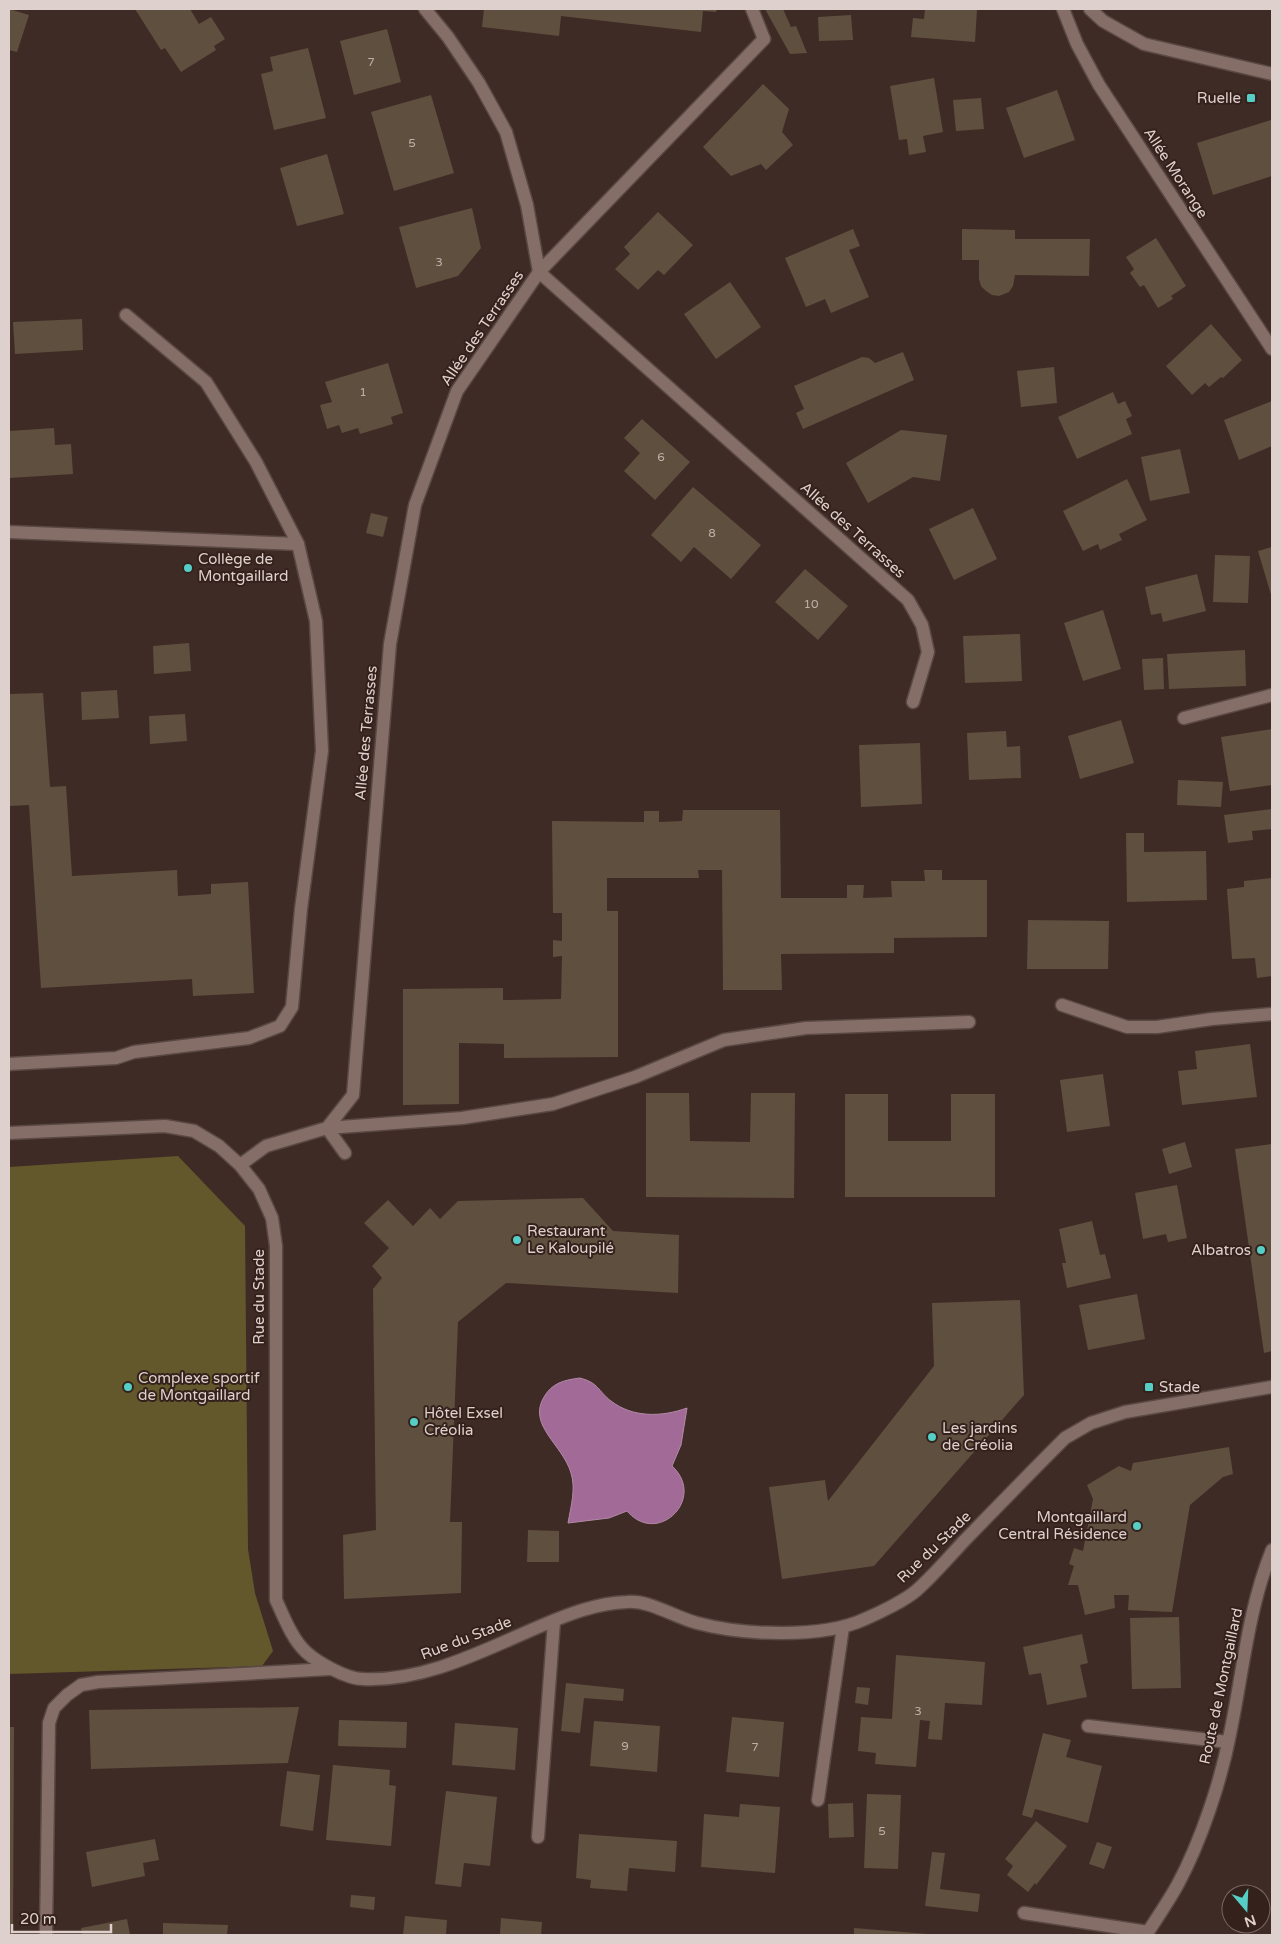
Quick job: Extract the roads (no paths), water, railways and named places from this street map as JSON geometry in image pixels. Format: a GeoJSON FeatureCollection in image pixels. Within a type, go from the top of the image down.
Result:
{"type":"FeatureCollection","features":[{"type":"Feature","properties":{"kind":"street"},"geometry":{"type":"LineString","coordinates":[[425,9],[448,37],[479,83],[506,132],[527,205],[539,272]]}},
{"type":"Feature","properties":{"kind":"street","name":"Allée des Terrasses"},"geometry":{"type":"LineString","coordinates":[[327,1128],[353,1095],[390,644],[415,505],[457,391],[539,272],[764,39],[752,9]]}},
{"type":"Feature","properties":{"kind":"street","name":"Allée Morange"},"geometry":{"type":"LineString","coordinates":[[1063,9],[1077,44],[1098,86],[1272,349]]}},
{"type":"Feature","properties":{"kind":"street"},"geometry":{"type":"LineString","coordinates":[[1090,9],[1103,21],[1144,44],[1272,74]]}},
{"type":"Feature","properties":{"kind":"street","name":"Allée des Terrasses"},"geometry":{"type":"LineString","coordinates":[[539,272],[908,600],[922,625],[928,652],[913,702]]}},
{"type":"Feature","properties":{"kind":"street"},"geometry":{"type":"LineString","coordinates":[[9,1064],[116,1058],[134,1052],[249,1038],[280,1026],[292,1007],[301,909],[322,751],[316,621],[298,544],[256,462],[206,382],[126,315]]}},
{"type":"Feature","properties":{"kind":"street"},"geometry":{"type":"LineString","coordinates":[[9,532],[298,544]]}},
{"type":"Feature","properties":{"kind":"street"},"geometry":{"type":"LineString","coordinates":[[1184,718],[1272,695]]}},
{"type":"Feature","properties":{"kind":"street"},"geometry":{"type":"LineString","coordinates":[[1062,1005],[1127,1027],[1157,1027],[1212,1019],[1272,1014]]}},
{"type":"Feature","properties":{"kind":"street"},"geometry":{"type":"LineString","coordinates":[[240,1165],[266,1146],[327,1128],[462,1118],[553,1104],[635,1078],[724,1040],[806,1028],[969,1022]]}},
{"type":"Feature","properties":{"kind":"street","name":"Rue du Stade"},"geometry":{"type":"LineString","coordinates":[[9,1133],[165,1126],[194,1131],[219,1146],[240,1165],[259,1189],[272,1218],[276,1246],[276,1600],[288,1627],[305,1651],[330,1669],[361,1680],[402,1677],[440,1667],[579,1611],[630,1601],[668,1612],[696,1623],[737,1631],[816,1631],[843,1627],[864,1619],[916,1591],[1065,1438],[1091,1423],[1125,1412],[1272,1387]]}},
{"type":"Feature","properties":{"kind":"street"},"geometry":{"type":"LineString","coordinates":[[327,1128],[345,1153]]}},
{"type":"Feature","properties":{"kind":"street","name":"Route de Montgaillard"},"geometry":{"type":"LineString","coordinates":[[1147,1934],[1178,1883],[1194,1850],[1215,1791],[1228,1742],[1246,1636],[1262,1576],[1272,1550]]}},
{"type":"Feature","properties":{"kind":"street"},"geometry":{"type":"LineString","coordinates":[[538,1837],[554,1620]]}},
{"type":"Feature","properties":{"kind":"street"},"geometry":{"type":"LineString","coordinates":[[818,1800],[843,1627]]}},
{"type":"Feature","properties":{"kind":"street"},"geometry":{"type":"LineString","coordinates":[[46,1935],[49,1723],[54,1708],[81,1685],[98,1682],[330,1669]]}},
{"type":"Feature","properties":{"kind":"street"},"geometry":{"type":"LineString","coordinates":[[1088,1726],[1228,1742]]}},
{"type":"Feature","properties":{"kind":"street"},"geometry":{"type":"LineString","coordinates":[[1024,1913],[1147,1934]]}},
{"type":"Feature","properties":{"kind":"place","name":"Ruelle"},"geometry":{"type":"Point","coordinates":[1251,98]}},
{"type":"Feature","properties":{"kind":"place","name":"Collège de Montgaillard"},"geometry":{"type":"Point","coordinates":[188,568]}},
{"type":"Feature","properties":{"kind":"place","name":"Restaurant Le Kaloupilé"},"geometry":{"type":"Point","coordinates":[517,1240]}},
{"type":"Feature","properties":{"kind":"place","name":"Albatros"},"geometry":{"type":"Point","coordinates":[1261,1250]}},
{"type":"Feature","properties":{"kind":"place","name":"Complexe sportif de Montgaillard"},"geometry":{"type":"Point","coordinates":[128,1387]}},
{"type":"Feature","properties":{"kind":"place","name":"Stade"},"geometry":{"type":"Point","coordinates":[1149,1387]}},
{"type":"Feature","properties":{"kind":"place","name":"Hôtel Exsel Créolia"},"geometry":{"type":"Point","coordinates":[414,1422]}},
{"type":"Feature","properties":{"kind":"place","name":"Les jardins de Créolia"},"geometry":{"type":"Point","coordinates":[932,1437]}},
{"type":"Feature","properties":{"kind":"place","name":"Montgaillard Central Résidence"},"geometry":{"type":"Point","coordinates":[1137,1526]}}]}
